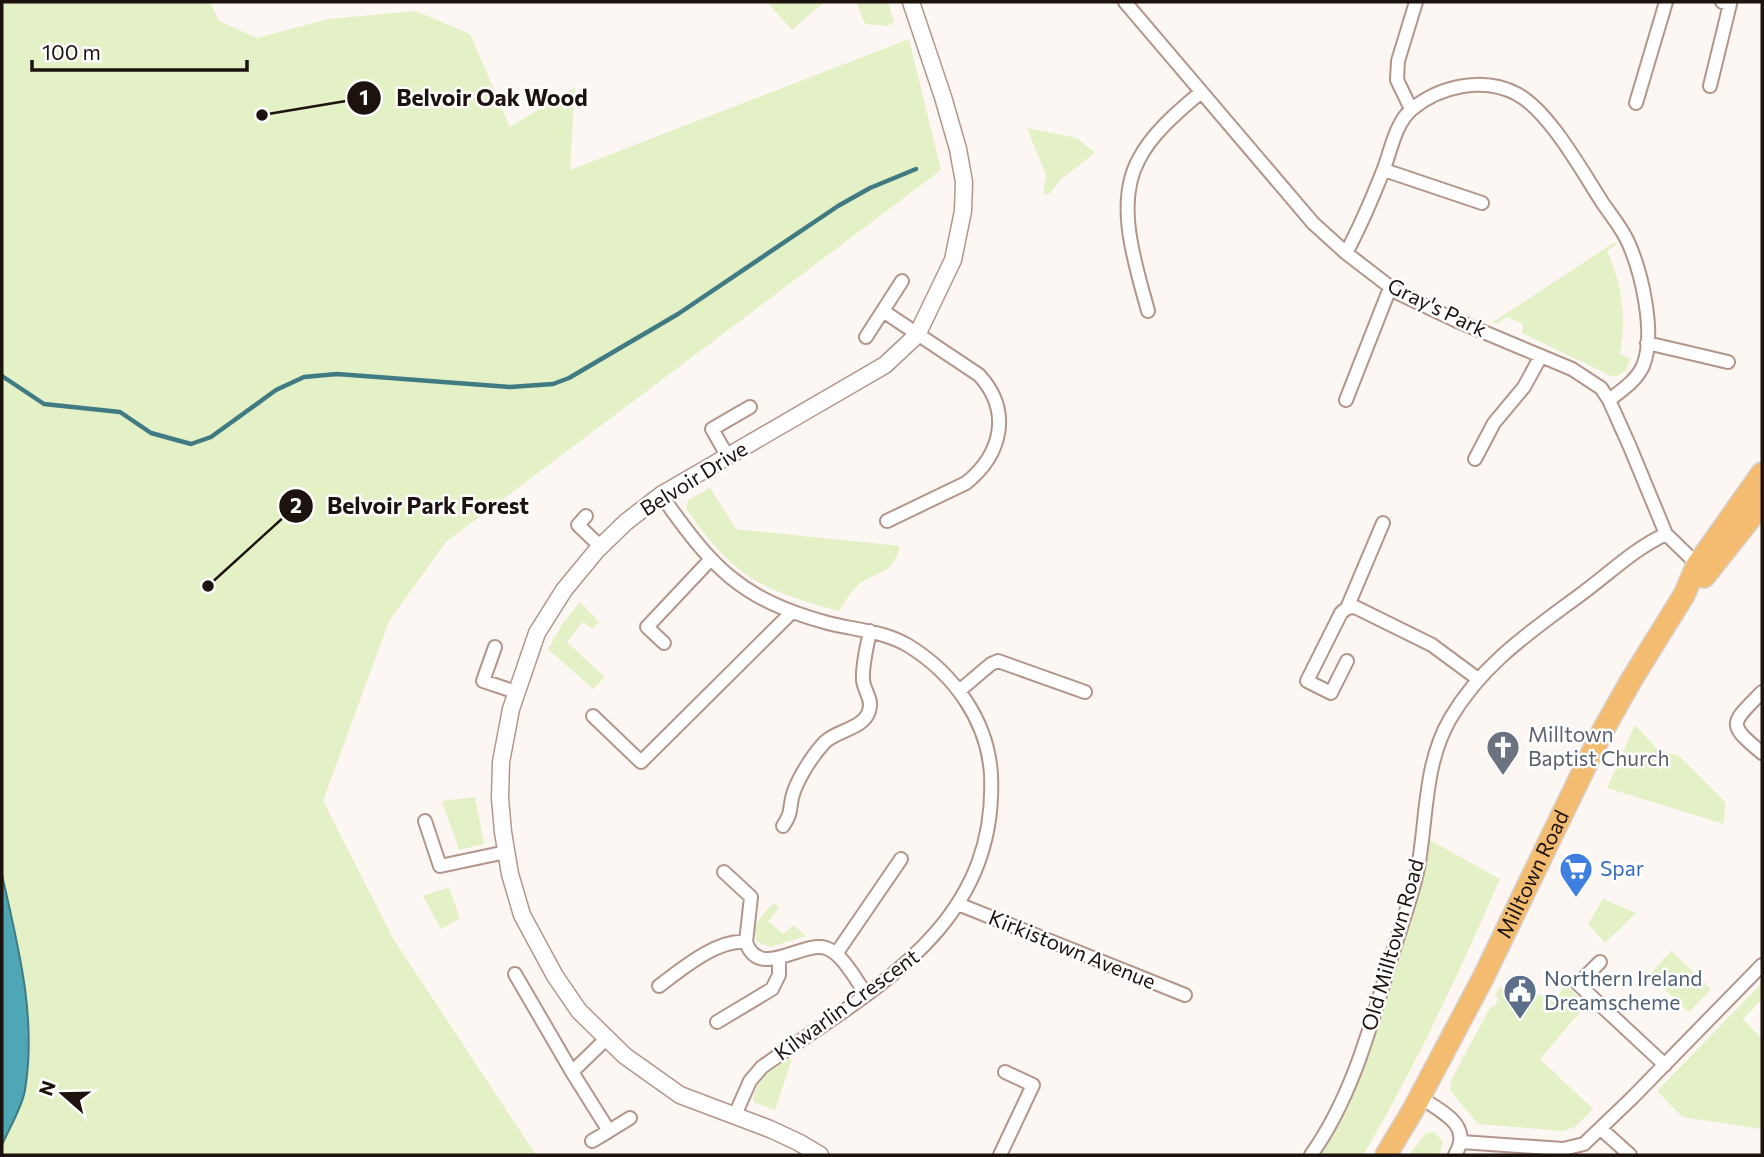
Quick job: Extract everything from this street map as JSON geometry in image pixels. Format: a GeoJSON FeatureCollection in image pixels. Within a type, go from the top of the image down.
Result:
{"type":"FeatureCollection","features":[{"type":"Feature","properties":{"kind":"highway","name":"Milltown Road"},"geometry":{"type":"LineString","coordinates":[[1386,1155],[1483,978],[1595,744],[1684,594],[1762,473]]}},
{"type":"Feature","properties":{"kind":"highway","name":"Milltown Road"},"geometry":{"type":"LineString","coordinates":[[1702,569],[1762,504]]}},
{"type":"Feature","properties":{"kind":"street","name":"Belvoir Drive"},"geometry":{"type":"LineString","coordinates":[[820,1155],[798,1142],[735,1115],[680,1095],[634,1063],[579,1011],[555,976],[522,915],[506,852],[500,801],[501,762],[516,692],[535,637],[550,610],[601,547],[626,522],[661,495],[885,365],[917,335],[953,260],[963,211],[964,182],[943,97],[911,2]]}},
{"type":"Feature","properties":{"kind":"street","name":"Gray's Park"},"geometry":{"type":"LineString","coordinates":[[1125,2],[1313,223],[1346,254],[1390,288],[1455,320],[1541,356],[1601,388],[1609,400],[1665,534],[1702,569]]}},
{"type":"Feature","properties":{"kind":"street"},"geometry":{"type":"LineString","coordinates":[[1411,109],[1397,80],[1398,61],[1416,2]]}},
{"type":"Feature","properties":{"kind":"street"},"geometry":{"type":"LineString","coordinates":[[1636,103],[1666,2]]}},
{"type":"Feature","properties":{"kind":"street"},"geometry":{"type":"LineString","coordinates":[[1710,86],[1730,4],[1722,2]]}},
{"type":"Feature","properties":{"kind":"street"},"geometry":{"type":"LineString","coordinates":[[1346,254],[1384,170],[1398,130],[1411,109],[1461,86],[1479,84],[1515,92],[1529,101],[1565,146],[1627,240],[1639,272],[1647,343],[1642,367],[1633,381],[1609,400]]}},
{"type":"Feature","properties":{"kind":"street"},"geometry":{"type":"LineString","coordinates":[[1148,311],[1130,235],[1128,195],[1132,176],[1138,159],[1160,130],[1201,92]]}},
{"type":"Feature","properties":{"kind":"street"},"geometry":{"type":"LineString","coordinates":[[1384,170],[1482,203]]}},
{"type":"Feature","properties":{"kind":"street"},"geometry":{"type":"LineString","coordinates":[[866,337],[902,281]]}},
{"type":"Feature","properties":{"kind":"street"},"geometry":{"type":"LineString","coordinates":[[1346,400],[1390,288]]}},
{"type":"Feature","properties":{"kind":"street"},"geometry":{"type":"LineString","coordinates":[[883,311],[979,375],[995,397],[999,424],[993,452],[977,474],[912,517],[887,522]]}},
{"type":"Feature","properties":{"kind":"street"},"geometry":{"type":"LineString","coordinates":[[1647,343],[1728,362]]}},
{"type":"Feature","properties":{"kind":"street"},"geometry":{"type":"LineString","coordinates":[[1475,459],[1494,423],[1524,387],[1541,356]]}},
{"type":"Feature","properties":{"kind":"street"},"geometry":{"type":"LineString","coordinates":[[728,457],[712,429],[750,407]]}},
{"type":"Feature","properties":{"kind":"street","name":"Kilwarlin Crescent"},"geometry":{"type":"LineString","coordinates":[[661,495],[711,559],[754,596],[792,612],[883,634],[907,645],[947,676],[959,691],[983,734],[988,751],[991,792],[986,840],[979,863],[958,904],[941,929],[902,968],[762,1067],[750,1081],[735,1115]]}},
{"type":"Feature","properties":{"kind":"street"},"geometry":{"type":"LineString","coordinates":[[586,516],[578,525],[601,547]]}},
{"type":"Feature","properties":{"kind":"street"},"geometry":{"type":"LineString","coordinates":[[1348,661],[1331,693],[1307,681],[1341,613],[1347,608],[1383,523]]}},
{"type":"Feature","properties":{"kind":"street","name":"Old Milltown Road"},"geometry":{"type":"LineString","coordinates":[[1311,1155],[1329,1129],[1348,1091],[1380,995],[1418,869],[1433,760],[1449,720],[1478,679],[1523,636],[1582,594],[1642,545],[1665,534]]}},
{"type":"Feature","properties":{"kind":"street"},"geometry":{"type":"LineString","coordinates":[[664,643],[647,627],[711,559]]}},
{"type":"Feature","properties":{"kind":"street"},"geometry":{"type":"LineString","coordinates":[[1347,608],[1355,607],[1432,645],[1478,679]]}},
{"type":"Feature","properties":{"kind":"street"},"geometry":{"type":"LineString","coordinates":[[593,716],[640,762],[792,612]]}},
{"type":"Feature","properties":{"kind":"street"},"geometry":{"type":"LineString","coordinates":[[783,826],[791,813],[791,801],[799,781],[820,749],[835,735],[866,718],[870,710],[863,680],[870,631]]}},
{"type":"Feature","properties":{"kind":"street"},"geometry":{"type":"LineString","coordinates":[[495,647],[484,681],[516,692]]}},
{"type":"Feature","properties":{"kind":"street"},"geometry":{"type":"LineString","coordinates":[[959,691],[990,664],[998,661],[1085,692]]}},
{"type":"Feature","properties":{"kind":"street"},"geometry":{"type":"LineString","coordinates":[[1762,692],[1738,717],[1736,725],[1738,733],[1762,753]]}},
{"type":"Feature","properties":{"kind":"street"},"geometry":{"type":"LineString","coordinates":[[425,821],[440,866],[506,852]]}},
{"type":"Feature","properties":{"kind":"street"},"geometry":{"type":"LineString","coordinates":[[836,954],[901,859]]}},
{"type":"Feature","properties":{"kind":"street"},"geometry":{"type":"LineString","coordinates":[[724,872],[751,897],[746,942],[748,948],[755,954],[770,959],[824,947],[836,954],[866,994]]}},
{"type":"Feature","properties":{"kind":"street","name":"Kirkistown Avenue"},"geometry":{"type":"LineString","coordinates":[[958,904],[1185,995]]}},
{"type":"Feature","properties":{"kind":"street"},"geometry":{"type":"LineString","coordinates":[[659,986],[692,961],[734,941],[746,942]]}},
{"type":"Feature","properties":{"kind":"street"},"geometry":{"type":"LineString","coordinates":[[717,1022],[772,989],[779,975],[779,958]]}},
{"type":"Feature","properties":{"kind":"street"},"geometry":{"type":"LineString","coordinates":[[1600,962],[1578,984],[1665,1065]]}},
{"type":"Feature","properties":{"kind":"street"},"geometry":{"type":"LineString","coordinates":[[1461,1142],[1563,1149],[1584,1144],[1762,965]]}},
{"type":"Feature","properties":{"kind":"street"},"geometry":{"type":"LineString","coordinates":[[515,974],[609,1131]]}},
{"type":"Feature","properties":{"kind":"street"},"geometry":{"type":"LineString","coordinates":[[572,1072],[606,1039]]}},
{"type":"Feature","properties":{"kind":"street"},"geometry":{"type":"LineString","coordinates":[[1000,1155],[1033,1085],[1005,1072]]}},
{"type":"Feature","properties":{"kind":"street"},"geometry":{"type":"LineString","coordinates":[[1420,1097],[1461,1130],[1461,1142],[1455,1155]]}},
{"type":"Feature","properties":{"kind":"street"},"geometry":{"type":"LineString","coordinates":[[592,1141],[630,1118]]}},
{"type":"Feature","properties":{"kind":"street"},"geometry":{"type":"LineString","coordinates":[[1601,1129],[1630,1155]]}},
{"type":"Feature","properties":{"kind":"green space"},"geometry":{"type":"Polygon","coordinates":[[[2,2],[210,2],[219,21],[257,38],[328,19],[416,11],[470,34],[510,127],[575,87],[570,170],[909,39],[941,170],[446,542],[389,621],[323,801],[394,940],[536,1155],[2,1155],[2,1145],[25,1092],[18,946],[2,875],[2,2]]]}},
{"type":"Feature","properties":{"kind":"green space"},"geometry":{"type":"Polygon","coordinates":[[[767,2],[824,2],[792,30],[767,2]]]}},
{"type":"Feature","properties":{"kind":"green space"},"geometry":{"type":"Polygon","coordinates":[[[856,2],[888,2],[894,22],[887,26],[865,24],[856,2]]]}},
{"type":"Feature","properties":{"kind":"green space"},"geometry":{"type":"Polygon","coordinates":[[[1027,128],[1077,138],[1095,153],[1061,179],[1049,194],[1043,194],[1046,175],[1027,128]]]}},
{"type":"Feature","properties":{"kind":"green space"},"geometry":{"type":"Polygon","coordinates":[[[1615,242],[1616,245],[1607,251],[1617,276],[1622,301],[1620,354],[1631,359],[1625,371],[1611,376],[1522,333],[1523,324],[1507,317],[1496,324],[1493,322],[1615,242]]]}},
{"type":"Feature","properties":{"kind":"green space"},"geometry":{"type":"Polygon","coordinates":[[[710,488],[736,529],[900,546],[897,556],[888,568],[856,587],[839,611],[788,596],[750,577],[734,565],[718,550],[686,508],[688,500],[710,488]]]}},
{"type":"Feature","properties":{"kind":"green space"},"geometry":{"type":"Polygon","coordinates":[[[580,602],[599,622],[592,629],[583,622],[567,642],[605,677],[593,689],[548,649],[563,623],[580,602]]]}},
{"type":"Feature","properties":{"kind":"green space"},"geometry":{"type":"Polygon","coordinates":[[[1635,725],[1659,751],[1678,755],[1725,802],[1724,824],[1607,788],[1635,725]]]}},
{"type":"Feature","properties":{"kind":"green space"},"geometry":{"type":"Polygon","coordinates":[[[475,797],[484,844],[459,850],[442,801],[475,797]]]}},
{"type":"Feature","properties":{"kind":"green space"},"geometry":{"type":"Polygon","coordinates":[[[1428,839],[1500,879],[1436,1019],[1363,1155],[1319,1155],[1347,1110],[1358,1083],[1402,946],[1428,839]]]}},
{"type":"Feature","properties":{"kind":"green space"},"geometry":{"type":"Polygon","coordinates":[[[449,887],[460,919],[441,929],[423,896],[449,887]]]}},
{"type":"Feature","properties":{"kind":"green space"},"geometry":{"type":"Polygon","coordinates":[[[1603,899],[1636,913],[1605,943],[1588,924],[1603,899]]]}},
{"type":"Feature","properties":{"kind":"green space"},"geometry":{"type":"Polygon","coordinates":[[[774,903],[779,908],[768,921],[783,934],[793,925],[806,936],[770,947],[757,942],[756,926],[774,903]]]}},
{"type":"Feature","properties":{"kind":"green space"},"geometry":{"type":"Polygon","coordinates":[[[1671,951],[1711,989],[1689,1012],[1649,975],[1671,951]]]}},
{"type":"Feature","properties":{"kind":"green space"},"geometry":{"type":"Polygon","coordinates":[[[1514,983],[1555,1002],[1564,986],[1567,986],[1586,1005],[1540,1059],[1593,1109],[1575,1127],[1562,1131],[1478,1124],[1450,1090],[1451,1080],[1491,1006],[1494,1007],[1499,998],[1495,996],[1500,987],[1510,992],[1514,983]]]}},
{"type":"Feature","properties":{"kind":"green space"},"geometry":{"type":"Polygon","coordinates":[[[1761,984],[1762,999],[1743,1019],[1762,1039],[1762,1129],[1682,1117],[1657,1091],[1761,984]]]}},
{"type":"Feature","properties":{"kind":"green space"},"geometry":{"type":"Polygon","coordinates":[[[792,1058],[775,1110],[753,1102],[761,1081],[772,1070],[792,1058]]]}},
{"type":"Feature","properties":{"kind":"green space"},"geometry":{"type":"Polygon","coordinates":[[[1434,1132],[1443,1142],[1439,1155],[1409,1155],[1426,1133],[1434,1132]]]}},
{"type":"Feature","properties":{"kind":"water"},"geometry":{"type":"Polygon","coordinates":[[[2,875],[24,982],[29,1036],[25,1090],[2,1145],[2,875]]]}},
{"type":"Feature","properties":{"kind":"waterway"},"geometry":{"type":"LineString","coordinates":[[2,376],[44,404],[120,412],[151,433],[191,444],[211,437],[276,390],[304,377],[337,374],[510,387],[553,384],[569,378],[678,314],[838,206],[870,188],[916,169]]}},
{"type":"Feature","properties":{"kind":"place","name":"Belvoir Oak Wood"},"geometry":{"type":"Point","coordinates":[262,115]}},
{"type":"Feature","properties":{"kind":"place","name":"Belvoir Park Forest"},"geometry":{"type":"Point","coordinates":[208,586]}},
{"type":"Feature","properties":{"kind":"place","name":"Milltown Baptist Church"},"geometry":{"type":"Point","coordinates":[1503,777]}},
{"type":"Feature","properties":{"kind":"place","name":"Spar"},"geometry":{"type":"Point","coordinates":[1576,899]}},
{"type":"Feature","properties":{"kind":"place","name":"Northern Ireland Dreamscheme"},"geometry":{"type":"Point","coordinates":[1520,1021]}}]}
